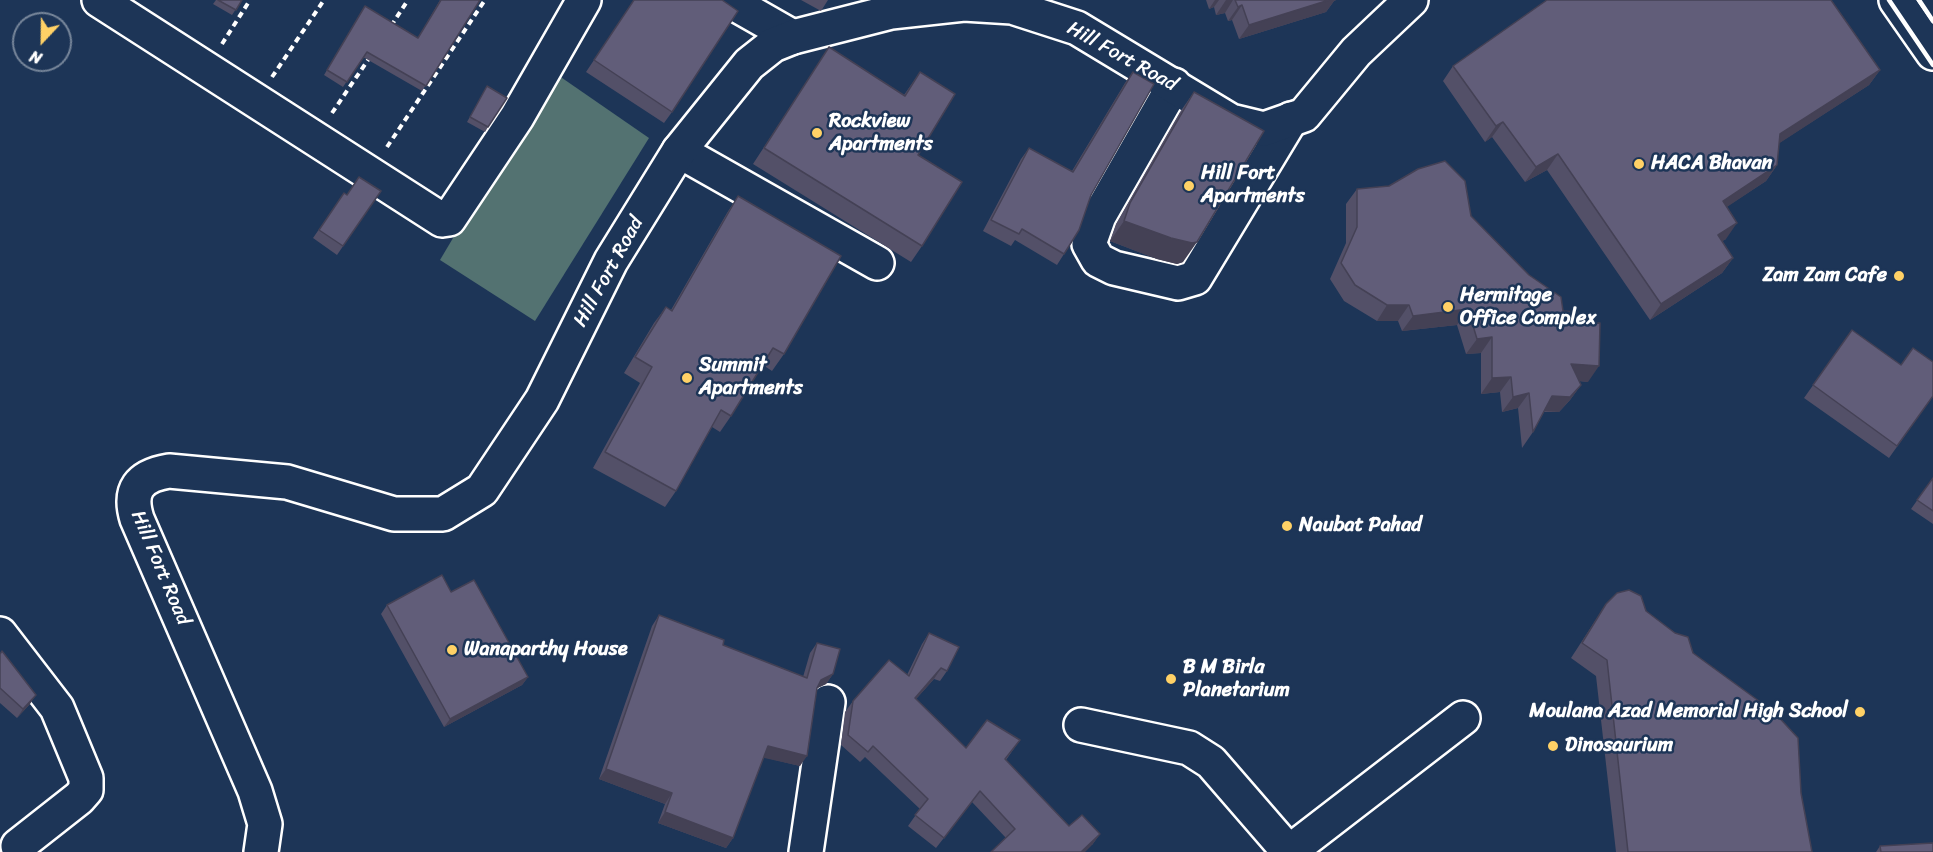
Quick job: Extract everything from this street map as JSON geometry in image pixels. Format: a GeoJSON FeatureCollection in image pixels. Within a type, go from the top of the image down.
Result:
{"type":"FeatureCollection","features":[{"type":"Feature","properties":{"kind":"main road"},"geometry":{"type":"LineString","coordinates":[[99,0],[442,220],[449,219],[517,117],[576,3]]}},
{"type":"Feature","properties":{"kind":"main road"},"geometry":{"type":"LineString","coordinates":[[728,0],[793,37]]}},
{"type":"Feature","properties":{"kind":"main road","name":"Hill Fort Road"},"geometry":{"type":"LineString","coordinates":[[261,852],[265,824],[255,791],[137,519],[132,503],[141,482],[154,474],[169,471],[210,473],[287,482],[394,514],[443,514],[482,490],[542,400],[611,261],[679,151],[749,64],[773,45],[793,37],[891,12],[964,4],[1012,7],[1077,28],[1230,121],[1264,129],[1304,115],[1356,52],[1411,0]]}},
{"type":"Feature","properties":{"kind":"main road"},"geometry":{"type":"LineString","coordinates":[[1896,0],[1933,53]]}},
{"type":"Feature","properties":{"kind":"main road"},"geometry":{"type":"LineString","coordinates":[[1174,85],[1099,216],[1089,244],[1098,260],[1114,268],[1178,283],[1195,278],[1291,119]]}},
{"type":"Feature","properties":{"kind":"main road"},"geometry":{"type":"LineString","coordinates":[[679,151],[877,263]]}},
{"type":"Feature","properties":{"kind":"main road"},"geometry":{"type":"LineString","coordinates":[[0,634],[57,708],[86,778],[86,790],[79,798],[18,846]]}},
{"type":"Feature","properties":{"kind":"main road"},"geometry":{"type":"LineString","coordinates":[[806,852],[828,702]]}},
{"type":"Feature","properties":{"kind":"main road"},"geometry":{"type":"LineString","coordinates":[[1081,725],[1189,748],[1211,762],[1289,852],[1463,718]]}},
{"type":"Feature","properties":{"kind":"path"},"geometry":{"type":"LineString","coordinates":[[205,69],[250,0]]}},
{"type":"Feature","properties":{"kind":"path"},"geometry":{"type":"LineString","coordinates":[[256,99],[324,0]]}},
{"type":"Feature","properties":{"kind":"path"},"geometry":{"type":"LineString","coordinates":[[388,30],[408,0]]}},
{"type":"Feature","properties":{"kind":"path"},"geometry":{"type":"LineString","coordinates":[[370,173],[485,0]]}},
{"type":"Feature","properties":{"kind":"path"},"geometry":{"type":"LineString","coordinates":[[315,138],[375,49]]}},
{"type":"Feature","properties":{"kind":"green space"},"geometry":{"type":"Polygon","coordinates":[[[552,71],[649,138],[535,321],[440,260],[552,71]]]}},
{"type":"Feature","properties":{"kind":"building"},"geometry":{"type":"Polygon","coordinates":[[[218,0],[242,0],[236,10],[218,0]]]}},
{"type":"Feature","properties":{"kind":"building"},"geometry":{"type":"Polygon","coordinates":[[[441,0],[480,0],[426,86],[367,52],[347,82],[327,70],[365,6],[418,38],[441,0]]]}},
{"type":"Feature","properties":{"kind":"building"},"geometry":{"type":"Polygon","coordinates":[[[634,0],[722,0],[738,11],[672,112],[594,60],[634,0]]]}},
{"type":"Feature","properties":{"kind":"building"},"geometry":{"type":"Polygon","coordinates":[[[1235,0],[1329,0],[1249,25],[1242,5],[1238,7],[1235,0]]]}},
{"type":"Feature","properties":{"kind":"building","name":"HACA Bhavan"},"geometry":{"type":"Polygon","coordinates":[[[1547,0],[1831,0],[1880,70],[1780,134],[1777,165],[1723,201],[1737,223],[1718,235],[1733,258],[1661,304],[1558,154],[1536,167],[1503,122],[1496,126],[1453,66],[1547,0]]]}},
{"type":"Feature","properties":{"kind":"building"},"geometry":{"type":"Polygon","coordinates":[[[829,47],[905,96],[920,72],[955,94],[918,155],[962,182],[922,246],[764,148],[829,47]]]}},
{"type":"Feature","properties":{"kind":"building"},"geometry":{"type":"Polygon","coordinates":[[[1133,72],[1154,84],[1091,195],[1079,230],[1064,254],[1022,229],[1019,234],[991,220],[1029,148],[1073,172],[1133,72]]]}},
{"type":"Feature","properties":{"kind":"building"},"geometry":{"type":"Polygon","coordinates":[[[487,86],[507,98],[488,127],[470,117],[487,86]]]}},
{"type":"Feature","properties":{"kind":"building","name":"Hill Fort Apartments"},"geometry":{"type":"Polygon","coordinates":[[[1194,92],[1264,131],[1197,242],[1192,243],[1124,221],[1130,203],[1194,92]]]}},
{"type":"Feature","properties":{"kind":"building","name":"Hermitage Office Complex"},"geometry":{"type":"Polygon","coordinates":[[[1445,161],[1465,181],[1471,216],[1529,275],[1561,297],[1563,311],[1578,312],[1581,324],[1600,323],[1599,366],[1571,364],[1581,385],[1570,397],[1552,396],[1533,432],[1529,393],[1513,397],[1511,377],[1492,378],[1492,337],[1477,339],[1468,309],[1413,316],[1409,305],[1387,305],[1355,285],[1341,263],[1357,227],[1357,189],[1389,186],[1418,169],[1445,161]]]}},
{"type":"Feature","properties":{"kind":"building"},"geometry":{"type":"Polygon","coordinates":[[[359,177],[381,191],[343,246],[319,230],[344,193],[347,195],[359,177]]]}},
{"type":"Feature","properties":{"kind":"building"},"geometry":{"type":"Polygon","coordinates":[[[738,196],[841,256],[784,354],[773,348],[731,416],[721,410],[676,491],[605,452],[652,367],[635,357],[666,307],[672,311],[738,196]]]}},
{"type":"Feature","properties":{"kind":"building"},"geometry":{"type":"Polygon","coordinates":[[[1852,330],[1901,365],[1913,348],[1933,362],[1933,396],[1897,446],[1813,385],[1852,330]]]}},
{"type":"Feature","properties":{"kind":"building"},"geometry":{"type":"Polygon","coordinates":[[[1933,478],[1933,511],[1917,500],[1933,478]]]}},
{"type":"Feature","properties":{"kind":"building","name":"Wanaparthy House"},"geometry":{"type":"Polygon","coordinates":[[[442,575],[451,592],[474,580],[528,677],[450,719],[387,605],[442,575]]]}},
{"type":"Feature","properties":{"kind":"building"},"geometry":{"type":"Polygon","coordinates":[[[1629,590],[1641,596],[1646,611],[1675,633],[1688,637],[1693,653],[1774,712],[1798,738],[1801,793],[1812,852],[1628,852],[1607,660],[1582,643],[1606,604],[1617,593],[1629,590]]]}},
{"type":"Feature","properties":{"kind":"building"},"geometry":{"type":"Polygon","coordinates":[[[659,615],[724,640],[723,645],[807,678],[817,643],[840,649],[833,674],[821,680],[817,688],[807,756],[768,746],[733,838],[665,812],[672,793],[606,769],[659,615]]]}},
{"type":"Feature","properties":{"kind":"building"},"geometry":{"type":"Polygon","coordinates":[[[929,633],[959,647],[947,671],[941,668],[915,698],[966,748],[987,720],[1020,740],[1005,759],[1069,826],[1082,815],[1100,834],[1081,852],[991,852],[1015,829],[980,791],[944,838],[915,815],[928,799],[873,746],[868,752],[848,735],[853,701],[889,660],[909,676],[929,633]]]}},
{"type":"Feature","properties":{"kind":"building"},"geometry":{"type":"Polygon","coordinates":[[[2,651],[36,695],[23,709],[0,688],[0,654],[2,651]]]}},
{"type":"Feature","properties":{"kind":"building"},"geometry":{"type":"Polygon","coordinates":[[[1933,843],[1933,852],[1881,852],[1880,846],[1933,843]]]}},
{"type":"Feature","properties":{"kind":"railway"},"geometry":{"type":"LineString","coordinates":[[1889,0],[1933,65]]}},
{"type":"Feature","properties":{"kind":"railway"},"geometry":{"type":"LineString","coordinates":[[1919,0],[1933,21]]}},
{"type":"Feature","properties":{"kind":"place","name":"Rockview Apartments"},"geometry":{"type":"Point","coordinates":[817,133]}},
{"type":"Feature","properties":{"kind":"place","name":"HACA Bhavan"},"geometry":{"type":"Point","coordinates":[1639,164]}},
{"type":"Feature","properties":{"kind":"place","name":"Hill Fort Apartments"},"geometry":{"type":"Point","coordinates":[1189,186]}},
{"type":"Feature","properties":{"kind":"place","name":"Zam Zam Cafe"},"geometry":{"type":"Point","coordinates":[1899,276]}},
{"type":"Feature","properties":{"kind":"place","name":"Hermitage Office Complex"},"geometry":{"type":"Point","coordinates":[1448,307]}},
{"type":"Feature","properties":{"kind":"place","name":"Summit Apartments"},"geometry":{"type":"Point","coordinates":[687,378]}},
{"type":"Feature","properties":{"kind":"place","name":"Naubat Pahad"},"geometry":{"type":"Point","coordinates":[1287,526]}},
{"type":"Feature","properties":{"kind":"place","name":"Wanaparthy House"},"geometry":{"type":"Point","coordinates":[452,650]}},
{"type":"Feature","properties":{"kind":"place","name":"B M Birla Planetarium"},"geometry":{"type":"Point","coordinates":[1171,679]}},
{"type":"Feature","properties":{"kind":"place","name":"Moulana Azad Memorial High School"},"geometry":{"type":"Point","coordinates":[1860,712]}},
{"type":"Feature","properties":{"kind":"place","name":"Dinosaurium"},"geometry":{"type":"Point","coordinates":[1553,746]}}]}
